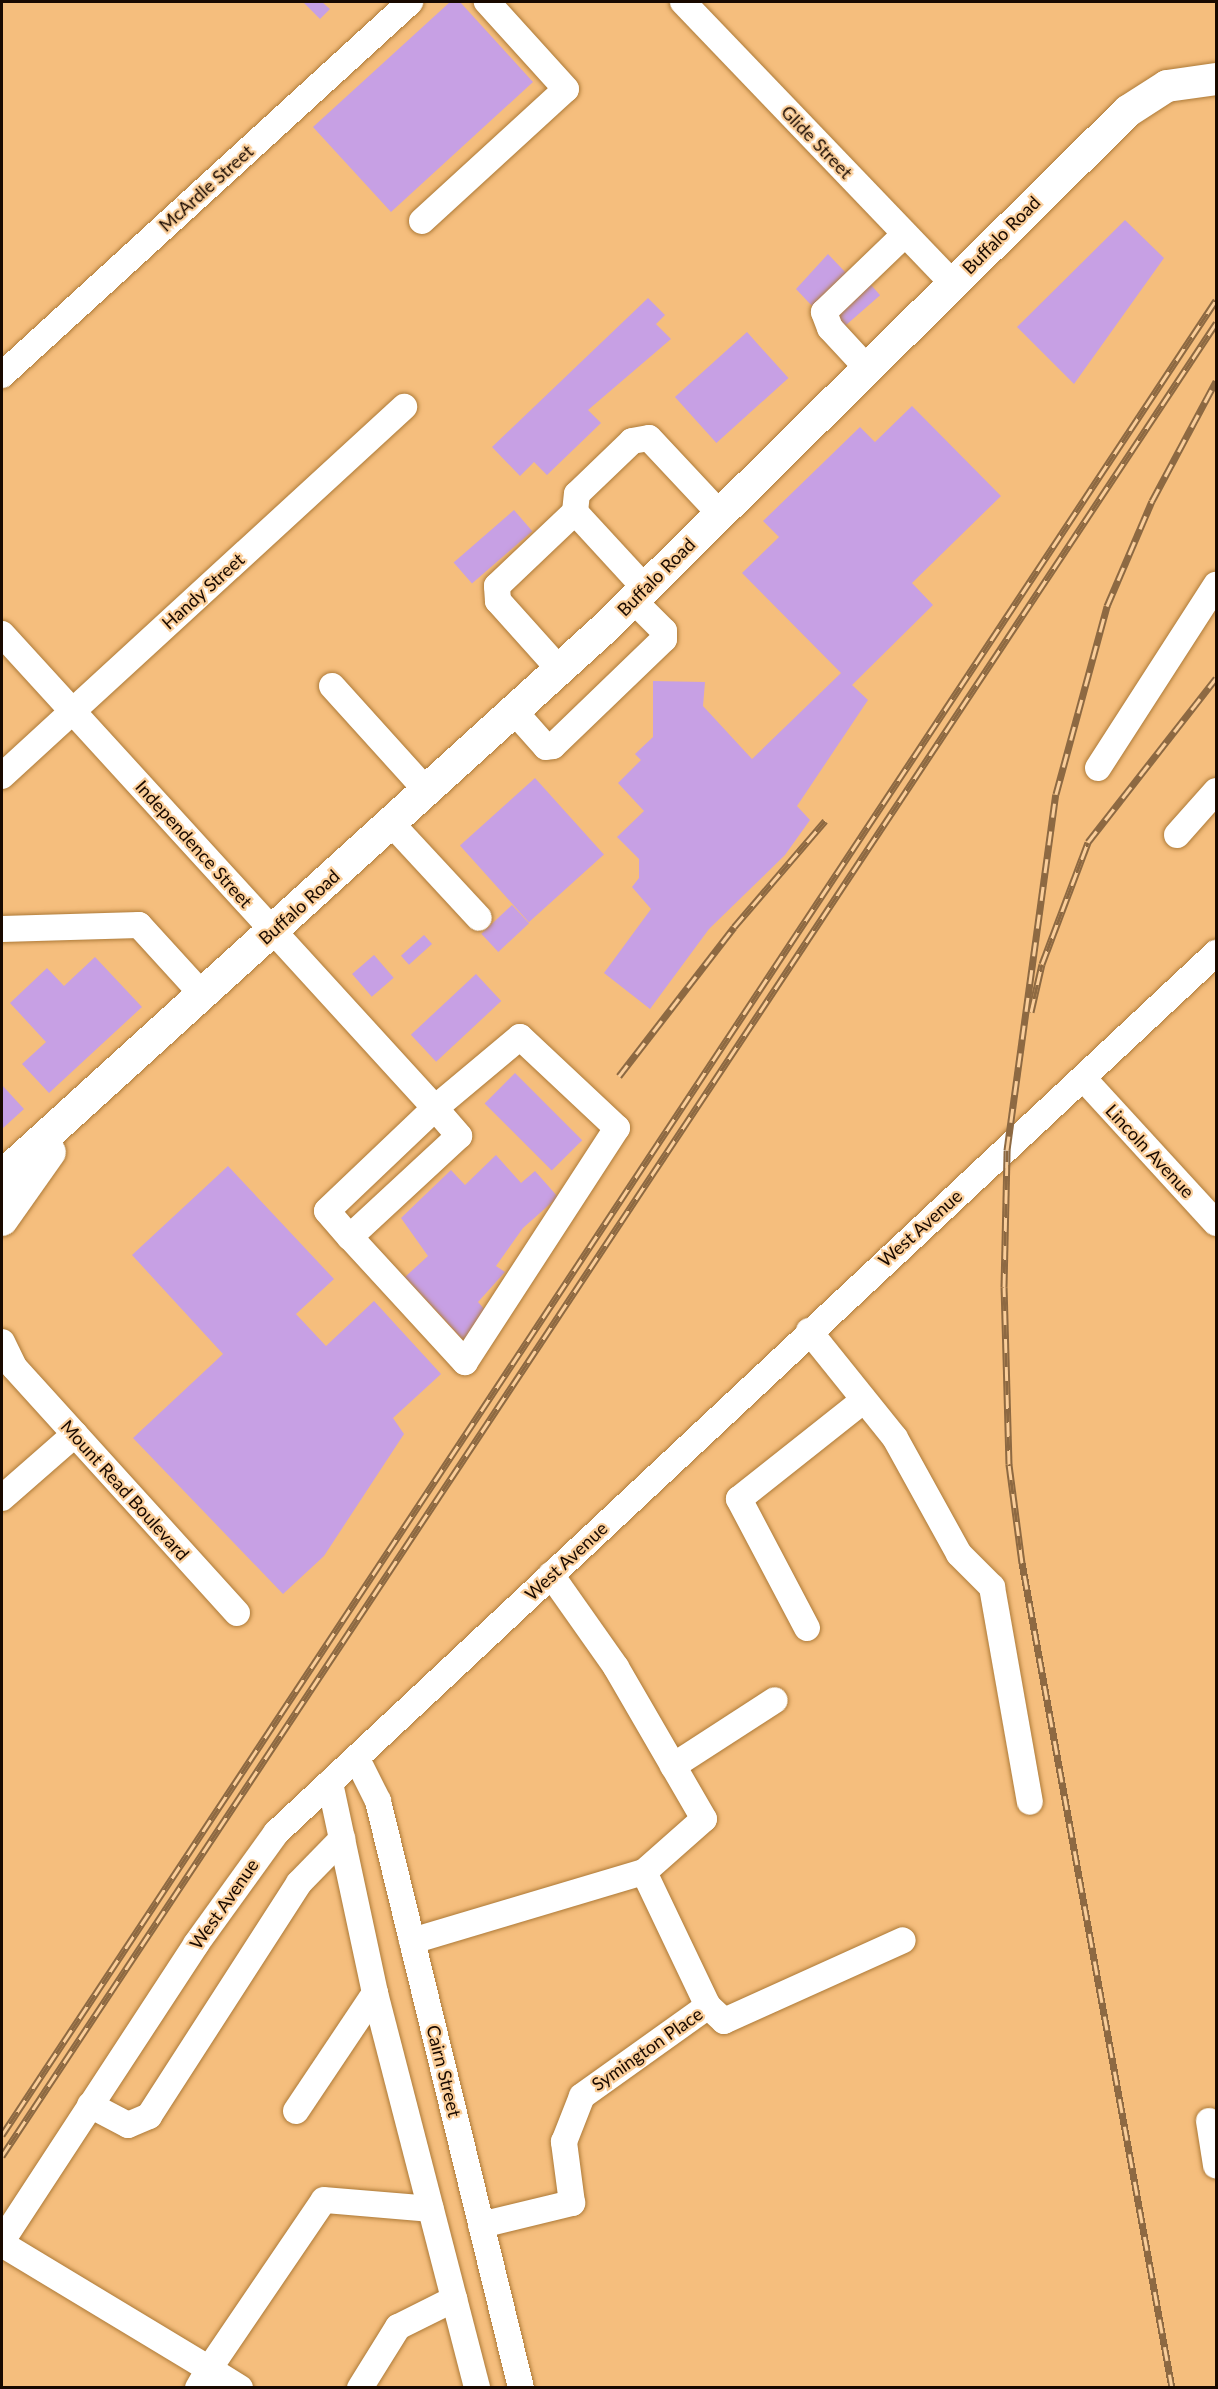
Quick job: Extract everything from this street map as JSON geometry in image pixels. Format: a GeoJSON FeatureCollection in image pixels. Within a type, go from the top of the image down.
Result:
{"type":"FeatureCollection","features":[{"type":"Feature","properties":{"kind":"main road","name":"Buffalo Road"},"geometry":{"type":"LineString","coordinates":[[4,1168],[97,1093],[560,670],[1140,100],[1180,82],[1216,79]]}},
{"type":"Feature","properties":{"kind":"main road","name":"Buffalo Road"},"geometry":{"type":"LineString","coordinates":[[2,1220],[97,1093]]}},
{"type":"Feature","properties":{"kind":"street","name":"McArdle Street"},"geometry":{"type":"LineString","coordinates":[[2,375],[410,2]]}},
{"type":"Feature","properties":{"kind":"street"},"geometry":{"type":"LineString","coordinates":[[422,221],[566,89],[488,2]]}},
{"type":"Feature","properties":{"kind":"street","name":"Glide Street"},"geometry":{"type":"LineString","coordinates":[[683,2],[952,283]]}},
{"type":"Feature","properties":{"kind":"street"},"geometry":{"type":"LineString","coordinates":[[867,368],[830,328],[824,312],[905,234]]}},
{"type":"Feature","properties":{"kind":"street","name":"Handy Street"},"geometry":{"type":"LineString","coordinates":[[2,776],[404,407]]}},
{"type":"Feature","properties":{"kind":"street"},"geometry":{"type":"LineString","coordinates":[[560,670],[498,601],[497,586],[575,512],[577,494],[632,441],[649,438],[720,513]]}},
{"type":"Feature","properties":{"kind":"street"},"geometry":{"type":"LineString","coordinates":[[514,711],[546,747],[553,746],[664,639],[664,631],[639,594],[575,512]]}},
{"type":"Feature","properties":{"kind":"street"},"geometry":{"type":"LineString","coordinates":[[1098,768],[1216,585]]}},
{"type":"Feature","properties":{"kind":"street","name":"Independence Street"},"geometry":{"type":"LineString","coordinates":[[2,634],[459,1136],[350,1237]]}},
{"type":"Feature","properties":{"kind":"street"},"geometry":{"type":"LineString","coordinates":[[332,687],[426,790]]}},
{"type":"Feature","properties":{"kind":"street"},"geometry":{"type":"LineString","coordinates":[[1177,835],[1216,791]]}},
{"type":"Feature","properties":{"kind":"street"},"geometry":{"type":"LineString","coordinates":[[391,823],[479,918]]}},
{"type":"Feature","properties":{"kind":"street"},"geometry":{"type":"LineString","coordinates":[[2,929],[139,925],[203,995]]}},
{"type":"Feature","properties":{"kind":"street","name":"West Avenue"},"geometry":{"type":"LineString","coordinates":[[2,2242],[90,2105],[255,1858],[330,1783],[809,1330],[1084,1079],[1216,954]]}},
{"type":"Feature","properties":{"kind":"street"},"geometry":{"type":"LineString","coordinates":[[520,1037],[617,1128],[465,1362],[327,1211],[435,1108],[520,1037]]}},
{"type":"Feature","properties":{"kind":"street","name":"Lincoln Avenue"},"geometry":{"type":"LineString","coordinates":[[1084,1079],[1213,1213]]}},
{"type":"Feature","properties":{"kind":"street"},"geometry":{"type":"LineString","coordinates":[[809,1330],[895,1438],[959,1554],[992,1587],[1030,1802]]}},
{"type":"Feature","properties":{"kind":"street","name":"Mount Read Boulevard"},"geometry":{"type":"LineString","coordinates":[[2,1342],[8,1363],[237,1612]]}},
{"type":"Feature","properties":{"kind":"street"},"geometry":{"type":"LineString","coordinates":[[807,1628],[739,1499],[864,1400]]}},
{"type":"Feature","properties":{"kind":"street"},"geometry":{"type":"LineString","coordinates":[[2,1498],[75,1434]]}},
{"type":"Feature","properties":{"kind":"street"},"geometry":{"type":"LineString","coordinates":[[412,1941],[644,1872],[704,1819],[616,1667],[551,1575]]}},
{"type":"Feature","properties":{"kind":"street"},"geometry":{"type":"LineString","coordinates":[[673,1766],[775,1700]]}},
{"type":"Feature","properties":{"kind":"street","name":"Cairn Street"},"geometry":{"type":"LineString","coordinates":[[357,1759],[378,1801],[521,2388]]}},
{"type":"Feature","properties":{"kind":"street"},"geometry":{"type":"LineString","coordinates":[[330,1783],[375,1993],[477,2388]]}},
{"type":"Feature","properties":{"kind":"street"},"geometry":{"type":"LineString","coordinates":[[90,2105],[128,2125],[149,2116],[299,1883],[342,1839]]}},
{"type":"Feature","properties":{"kind":"street","name":"Symington Place"},"geometry":{"type":"LineString","coordinates":[[481,2224],[572,2203],[564,2142],[576,2105],[604,2076],[708,2006],[644,1872]]}},
{"type":"Feature","properties":{"kind":"street"},"geometry":{"type":"LineString","coordinates":[[708,2006],[724,2021],[741,2017],[903,1940]]}},
{"type":"Feature","properties":{"kind":"street"},"geometry":{"type":"LineString","coordinates":[[296,2111],[375,1993]]}},
{"type":"Feature","properties":{"kind":"street"},"geometry":{"type":"LineString","coordinates":[[1209,2121],[1216,2165]]}},
{"type":"Feature","properties":{"kind":"street"},"geometry":{"type":"LineString","coordinates":[[203,2378],[324,2200],[430,2210]]}},
{"type":"Feature","properties":{"kind":"street"},"geometry":{"type":"LineString","coordinates":[[2,2242],[203,2378],[240,2388]]}},
{"type":"Feature","properties":{"kind":"street"},"geometry":{"type":"LineString","coordinates":[[360,2388],[398,2327],[454,2299]]}},
{"type":"Feature","properties":{"kind":"building"},"geometry":{"type":"Polygon","coordinates":[[[303,2],[322,2],[330,9],[320,19],[303,2]]]}},
{"type":"Feature","properties":{"kind":"building"},"geometry":{"type":"Polygon","coordinates":[[[450,2],[460,2],[533,82],[391,212],[313,127],[450,2]]]}},
{"type":"Feature","properties":{"kind":"building"},"geometry":{"type":"Polygon","coordinates":[[[1125,220],[1164,258],[1074,384],[1017,327],[1125,220]]]}},
{"type":"Feature","properties":{"kind":"building"},"geometry":{"type":"Polygon","coordinates":[[[828,254],[848,275],[813,307],[796,289],[828,254]]]}},
{"type":"Feature","properties":{"kind":"building"},"geometry":{"type":"Polygon","coordinates":[[[865,278],[880,295],[842,328],[827,311],[865,278]]]}},
{"type":"Feature","properties":{"kind":"building"},"geometry":{"type":"Polygon","coordinates":[[[648,298],[665,315],[656,324],[671,339],[588,410],[601,423],[547,475],[534,462],[520,476],[492,447],[648,298]]]}},
{"type":"Feature","properties":{"kind":"building"},"geometry":{"type":"Polygon","coordinates":[[[747,332],[788,378],[716,443],[675,397],[747,332]]]}},
{"type":"Feature","properties":{"kind":"building"},"geometry":{"type":"Polygon","coordinates":[[[912,406],[1001,496],[912,583],[933,605],[852,685],[868,700],[797,806],[810,820],[785,855],[709,929],[650,1009],[604,973],[651,909],[632,887],[639,878],[639,859],[617,837],[644,811],[618,783],[641,760],[635,754],[653,737],[653,681],[705,682],[703,706],[752,759],[841,673],[742,573],[779,537],[763,521],[860,427],[875,442],[912,406]]]}},
{"type":"Feature","properties":{"kind":"building"},"geometry":{"type":"Polygon","coordinates":[[[514,510],[532,531],[472,584],[454,562],[514,510]]]}},
{"type":"Feature","properties":{"kind":"building"},"geometry":{"type":"Polygon","coordinates":[[[535,778],[604,855],[529,922],[460,846],[535,778]]]}},
{"type":"Feature","properties":{"kind":"building"},"geometry":{"type":"Polygon","coordinates":[[[512,905],[529,923],[498,952],[481,934],[512,905]]]}},
{"type":"Feature","properties":{"kind":"building"},"geometry":{"type":"Polygon","coordinates":[[[424,935],[432,944],[409,965],[401,956],[424,935]]]}},
{"type":"Feature","properties":{"kind":"building"},"geometry":{"type":"Polygon","coordinates":[[[374,955],[394,978],[372,997],[352,974],[374,955]]]}},
{"type":"Feature","properties":{"kind":"building"},"geometry":{"type":"Polygon","coordinates":[[[95,957],[142,1007],[49,1093],[22,1064],[46,1042],[10,1003],[47,968],[64,986],[95,957]]]}},
{"type":"Feature","properties":{"kind":"building"},"geometry":{"type":"Polygon","coordinates":[[[476,974],[501,1001],[436,1062],[411,1035],[476,974]]]}},
{"type":"Feature","properties":{"kind":"building"},"geometry":{"type":"Polygon","coordinates":[[[515,1073],[582,1140],[552,1171],[485,1103],[515,1073]]]}},
{"type":"Feature","properties":{"kind":"building"},"geometry":{"type":"Polygon","coordinates":[[[2,1085],[24,1109],[2,1129],[2,1085]]]}},
{"type":"Feature","properties":{"kind":"building"},"geometry":{"type":"Polygon","coordinates":[[[496,1155],[521,1183],[535,1171],[558,1197],[523,1228],[496,1266],[505,1272],[478,1302],[487,1312],[467,1344],[405,1277],[428,1256],[401,1218],[451,1170],[465,1185],[496,1155]]]}},
{"type":"Feature","properties":{"kind":"building"},"geometry":{"type":"Polygon","coordinates":[[[228,1166],[334,1279],[296,1314],[326,1346],[374,1301],[441,1374],[393,1418],[404,1434],[324,1556],[283,1594],[133,1438],[223,1354],[132,1255],[228,1166]]]}},
{"type":"Feature","properties":{"kind":"railway"},"geometry":{"type":"LineString","coordinates":[[2,2135],[1216,300]]}},
{"type":"Feature","properties":{"kind":"railway"},"geometry":{"type":"LineString","coordinates":[[2,2156],[1216,323]]}},
{"type":"Feature","properties":{"kind":"railway"},"geometry":{"type":"LineString","coordinates":[[1172,2388],[1022,1563],[1009,1464],[1004,1287],[1007,1150],[1056,794],[1107,606],[1152,501],[1216,381]]}},
{"type":"Feature","properties":{"kind":"railway"},"geometry":{"type":"LineString","coordinates":[[1031,1012],[1042,964],[1088,842],[1216,678]]}},
{"type":"Feature","properties":{"kind":"railway"},"geometry":{"type":"LineString","coordinates":[[619,1076],[734,927],[825,821]]}}]}
